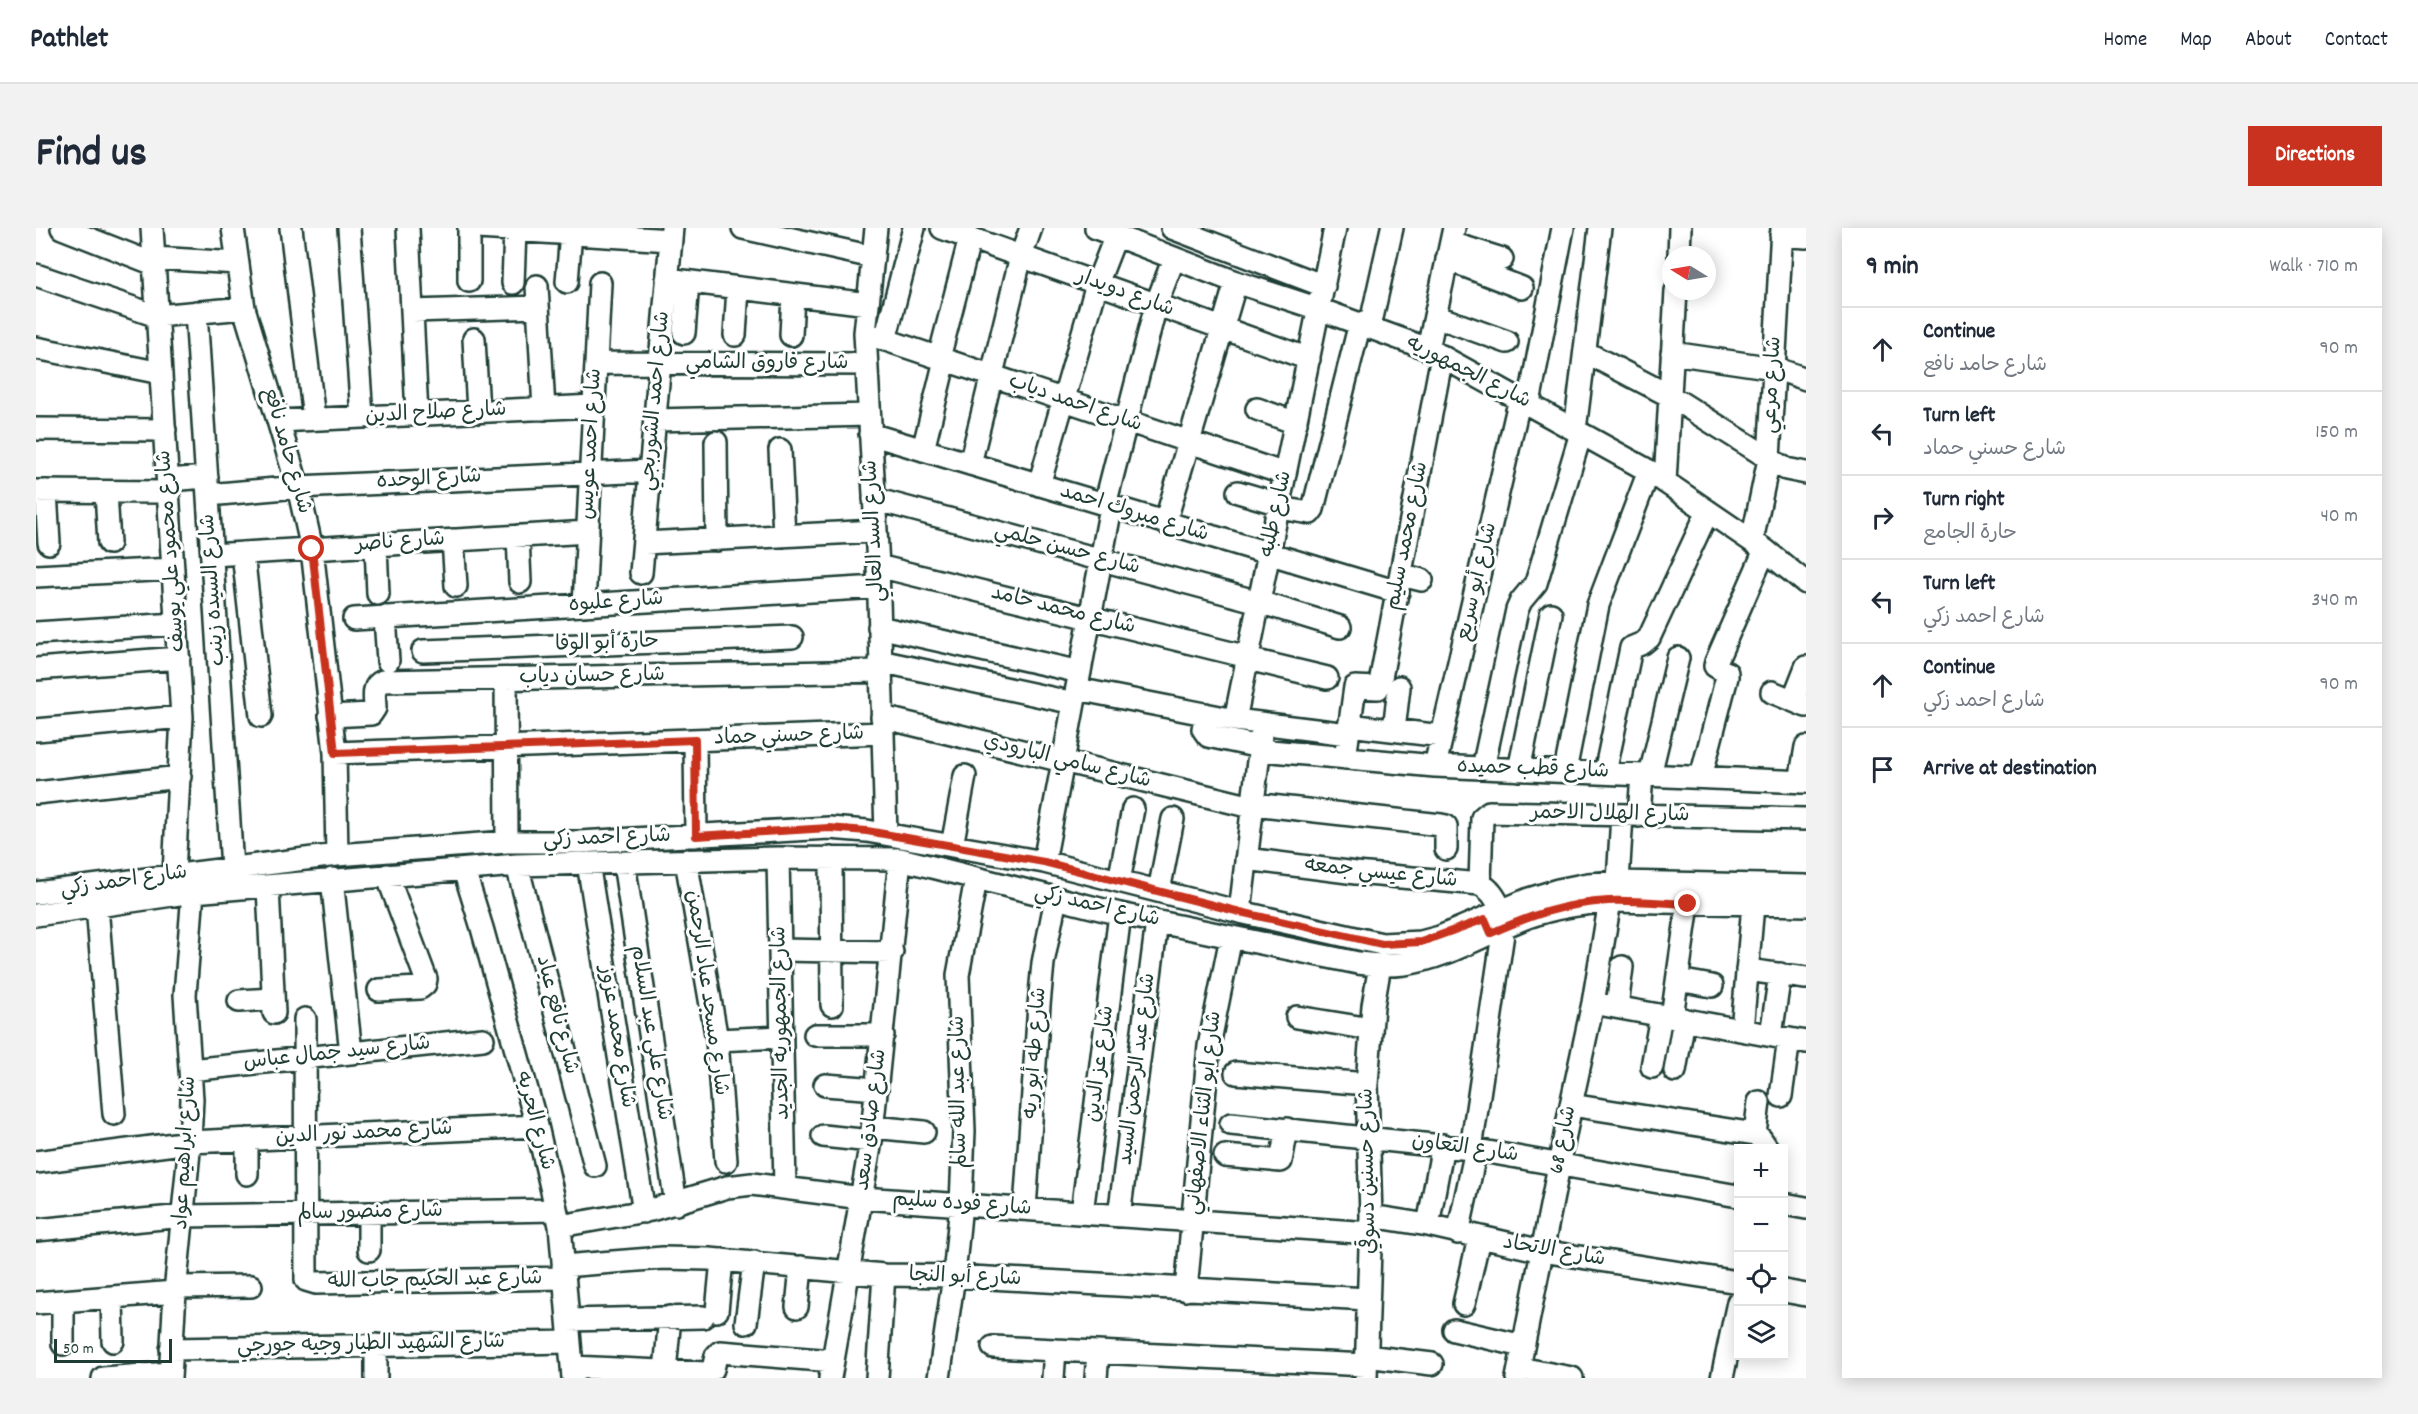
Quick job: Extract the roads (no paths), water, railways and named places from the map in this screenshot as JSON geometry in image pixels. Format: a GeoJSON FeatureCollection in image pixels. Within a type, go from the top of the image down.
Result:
{"type":"FeatureCollection","features":[{"type":"Feature","properties":{"kind":"street"},"geometry":{"type":"LineString","coordinates":[[62,228],[154,261],[238,263]]}},
{"type":"Feature","properties":{"kind":"street","name":"شارع محمود علي يوسف"},"geometry":{"type":"LineString","coordinates":[[152,228],[183,717],[174,874]]}},
{"type":"Feature","properties":{"kind":"street","name":"شارع حامد نافع"},"geometry":{"type":"LineString","coordinates":[[234,228],[244,308],[298,487],[312,549],[335,753],[337,855]]}},
{"type":"Feature","properties":{"kind":"street"},"geometry":{"type":"LineString","coordinates":[[291,228],[314,419]]}},
{"type":"Feature","properties":{"kind":"street"},"geometry":{"type":"LineString","coordinates":[[349,228],[363,417]]}},
{"type":"Feature","properties":{"kind":"street"},"geometry":{"type":"LineString","coordinates":[[408,228],[417,415]]}},
{"type":"Feature","properties":{"kind":"street"},"geometry":{"type":"LineString","coordinates":[[469,228],[469,281]]}},
{"type":"Feature","properties":{"kind":"street"},"geometry":{"type":"LineString","coordinates":[[478,228],[671,234]]}},
{"type":"Feature","properties":{"kind":"street"},"geometry":{"type":"LineString","coordinates":[[743,228],[873,257]]}},
{"type":"Feature","properties":{"kind":"street","name":"شارع السد العالي"},"geometry":{"type":"LineString","coordinates":[[876,228],[868,304],[875,336],[866,364],[878,576],[886,834]]}},
{"type":"Feature","properties":{"kind":"street"},"geometry":{"type":"LineString","coordinates":[[875,336],[914,228]]}},
{"type":"Feature","properties":{"kind":"street","name":"شارع دويدار"},"geometry":{"type":"LineString","coordinates":[[942,228],[1309,359]]}},
{"type":"Feature","properties":{"kind":"street"},"geometry":{"type":"LineString","coordinates":[[970,464],[1021,256],[1031,228]]}},
{"type":"Feature","properties":{"kind":"street"},"geometry":{"type":"LineString","coordinates":[[1172,228],[1324,286]]}},
{"type":"Feature","properties":{"kind":"street","name":"شارع طلبه"},"geometry":{"type":"LineString","coordinates":[[1235,720],[1335,228]]}},
{"type":"Feature","properties":{"kind":"street"},"geometry":{"type":"LineString","coordinates":[[1238,492],[1304,513],[1310,513],[1313,509],[1392,228]]}},
{"type":"Feature","properties":{"kind":"street","name":"شارع أبو سريع"},"geometry":{"type":"LineString","coordinates":[[1435,766],[1525,401],[1563,228]]}},
{"type":"Feature","properties":{"kind":"street"},"geometry":{"type":"LineString","coordinates":[[1483,768],[1517,610],[1536,583],[1578,431],[1600,228]]}},
{"type":"Feature","properties":{"kind":"street"},"geometry":{"type":"LineString","coordinates":[[1679,246],[1680,228]]}},
{"type":"Feature","properties":{"kind":"street"},"geometry":{"type":"LineString","coordinates":[[513,283],[526,229]]}},
{"type":"Feature","properties":{"kind":"street"},"geometry":{"type":"LineString","coordinates":[[567,282],[578,231]]}},
{"type":"Feature","properties":{"kind":"street"},"geometry":{"type":"LineString","coordinates":[[1038,485],[1097,284],[1106,232]]}},
{"type":"Feature","properties":{"kind":"street","name":"شارع الجمهوريه"},"geometry":{"type":"LineString","coordinates":[[1106,232],[1236,282],[1365,325],[1435,352],[1657,477],[1758,546],[1806,583]]}},
{"type":"Feature","properties":{"kind":"street"},"geometry":{"type":"LineString","coordinates":[[1782,232],[1806,237]]}},
{"type":"Feature","properties":{"kind":"street","name":"شارع مرعي"},"geometry":{"type":"LineString","coordinates":[[1701,777],[1727,678],[1727,674],[1718,669],[1716,662],[1758,546],[1769,459],[1782,232]]}},
{"type":"Feature","properties":{"kind":"street","name":"شارع احمد الشوربجي"},"geometry":{"type":"LineString","coordinates":[[641,573],[660,363],[678,280],[671,234]]}},
{"type":"Feature","properties":{"kind":"street"},"geometry":{"type":"LineString","coordinates":[[923,450],[970,238]]}},
{"type":"Feature","properties":{"kind":"street"},"geometry":{"type":"LineString","coordinates":[[1451,243],[1502,260]]}},
{"type":"Feature","properties":{"kind":"street"},"geometry":{"type":"LineString","coordinates":[[1451,243],[1522,288]]}},
{"type":"Feature","properties":{"kind":"street","name":"شارع محمد سليم"},"geometry":{"type":"LineString","coordinates":[[1349,729],[1355,687],[1378,688],[1380,683],[1399,584],[1435,352],[1435,316],[1451,243]]}},
{"type":"Feature","properties":{"kind":"street"},"geometry":{"type":"LineString","coordinates":[[1044,862],[1101,560],[1108,506],[1126,421],[1156,305],[1174,258]]}},
{"type":"Feature","properties":{"kind":"street"},"geometry":{"type":"LineString","coordinates":[[36,275],[158,316],[244,308]]}},
{"type":"Feature","properties":{"kind":"street"},"geometry":{"type":"LineString","coordinates":[[684,333],[678,280],[868,304]]}},
{"type":"Feature","properties":{"kind":"street"},"geometry":{"type":"LineString","coordinates":[[1165,523],[1236,282]]}},
{"type":"Feature","properties":{"kind":"street","name":"شارع احمد عويس"},"geometry":{"type":"LineString","coordinates":[[584,605],[600,283]]}},
{"type":"Feature","properties":{"kind":"street"},"geometry":{"type":"LineString","coordinates":[[735,335],[738,288]]}},
{"type":"Feature","properties":{"kind":"street"},"geometry":{"type":"LineString","coordinates":[[791,335],[793,295]]}},
{"type":"Feature","properties":{"kind":"street"},"geometry":{"type":"LineString","coordinates":[[412,311],[537,297],[544,409]]}},
{"type":"Feature","properties":{"kind":"street"},"geometry":{"type":"LineString","coordinates":[[1565,771],[1598,605],[1657,477],[1670,396],[1675,300]]}},
{"type":"Feature","properties":{"kind":"street","name":"شارع السيده زينب"},"geometry":{"type":"LineString","coordinates":[[196,312],[232,868]]}},
{"type":"Feature","properties":{"kind":"street"},"geometry":{"type":"LineString","coordinates":[[1435,316],[1507,342]]}},
{"type":"Feature","properties":{"kind":"street","name":"شارع احمد دياب"},"geometry":{"type":"LineString","coordinates":[[875,336],[1285,474]]}},
{"type":"Feature","properties":{"kind":"street"},"geometry":{"type":"LineString","coordinates":[[474,339],[478,412]]}},
{"type":"Feature","properties":{"kind":"street"},"geometry":{"type":"LineString","coordinates":[[36,348],[161,373]]}},
{"type":"Feature","properties":{"kind":"street"},"geometry":{"type":"LineString","coordinates":[[1585,352],[1670,396],[1786,469],[1806,473]]}},
{"type":"Feature","properties":{"kind":"street"},"geometry":{"type":"LineString","coordinates":[[1672,353],[1774,368],[1806,379]]}},
{"type":"Feature","properties":{"kind":"street","name":"شارع فاروق الشامي"},"geometry":{"type":"LineString","coordinates":[[596,363],[866,364]]}},
{"type":"Feature","properties":{"kind":"street","name":"شارع صلاح الدين"},"geometry":{"type":"LineString","coordinates":[[278,421],[594,406]]}},
{"type":"Feature","properties":{"kind":"street"},"geometry":{"type":"LineString","coordinates":[[1257,409],[1296,423]]}},
{"type":"Feature","properties":{"kind":"street","name":"شارع مبروك احمد"},"geometry":{"type":"LineString","coordinates":[[655,420],[870,424],[923,450],[1269,555],[1399,584],[1422,580]]}},
{"type":"Feature","properties":{"kind":"street"},"geometry":{"type":"LineString","coordinates":[[36,429],[165,430]]}},
{"type":"Feature","properties":{"kind":"street"},"geometry":{"type":"LineString","coordinates":[[716,442],[717,540]]}},
{"type":"Feature","properties":{"kind":"street"},"geometry":{"type":"LineString","coordinates":[[780,450],[784,536]]}},
{"type":"Feature","properties":{"kind":"street","name":"شارع الوحده"},"geometry":{"type":"LineString","coordinates":[[41,491],[106,492],[168,486],[298,487],[650,471]]}},
{"type":"Feature","properties":{"kind":"street"},"geometry":{"type":"LineString","coordinates":[[41,491],[48,543]]}},
{"type":"Feature","properties":{"kind":"street"},"geometry":{"type":"LineString","coordinates":[[106,492],[109,543]]}},
{"type":"Feature","properties":{"kind":"street","name":"شارع حسن حلمي"},"geometry":{"type":"LineString","coordinates":[[874,499],[1259,602],[1340,627]]}},
{"type":"Feature","properties":{"kind":"street"},"geometry":{"type":"LineString","coordinates":[[1605,773],[1631,648],[1649,638],[1708,511]]}},
{"type":"Feature","properties":{"kind":"street"},"geometry":{"type":"LineString","coordinates":[[644,543],[876,531]]}},
{"type":"Feature","properties":{"kind":"street","name":"شارع ناصر"},"geometry":{"type":"LineString","coordinates":[[212,555],[588,532]]}},
{"type":"Feature","properties":{"kind":"street"},"geometry":{"type":"LineString","coordinates":[[518,536],[520,582]]}},
{"type":"Feature","properties":{"kind":"street"},"geometry":{"type":"LineString","coordinates":[[453,540],[456,586]]}},
{"type":"Feature","properties":{"kind":"street"},"geometry":{"type":"LineString","coordinates":[[376,545],[378,594]]}},
{"type":"Feature","properties":{"kind":"street"},"geometry":{"type":"LineString","coordinates":[[243,553],[261,716]]}},
{"type":"Feature","properties":{"kind":"street"},"geometry":{"type":"LineString","coordinates":[[36,576],[173,569]]}},
{"type":"Feature","properties":{"kind":"street","name":"شارع عليوه"},"geometry":{"type":"LineString","coordinates":[[354,620],[584,605],[878,576]]}},
{"type":"Feature","properties":{"kind":"street","name":"شارع محمد حامد"},"geometry":{"type":"LineString","coordinates":[[878,576],[1090,618],[1327,678]]}},
{"type":"Feature","properties":{"kind":"street"},"geometry":{"type":"LineString","coordinates":[[1519,770],[1551,614]]}},
{"type":"Feature","properties":{"kind":"street"},"geometry":{"type":"LineString","coordinates":[[385,617],[388,662]]}},
{"type":"Feature","properties":{"kind":"street"},"geometry":{"type":"LineString","coordinates":[[36,633],[176,624]]}},
{"type":"Feature","properties":{"kind":"street"},"geometry":{"type":"LineString","coordinates":[[879,627],[1077,688],[1235,720],[1349,729],[1394,730],[1442,736]]}},
{"type":"Feature","properties":{"kind":"street"},"geometry":{"type":"LineString","coordinates":[[217,631],[252,629]]}},
{"type":"Feature","properties":{"kind":"street","name":"حارة أبو الوفا"},"geometry":{"type":"LineString","coordinates":[[423,651],[792,637]]}},
{"type":"Feature","properties":{"kind":"street"},"geometry":{"type":"LineString","coordinates":[[733,639],[734,674]]}},
{"type":"Feature","properties":{"kind":"street"},"geometry":{"type":"LineString","coordinates":[[36,669],[179,658]]}},
{"type":"Feature","properties":{"kind":"street","name":"شارع 68"},"geometry":{"type":"LineString","coordinates":[[1518,1373],[1631,816],[1646,775],[1678,658]]}},
{"type":"Feature","properties":{"kind":"street","name":"شارع حسان دياب"},"geometry":{"type":"LineString","coordinates":[[330,716],[371,714],[375,708],[374,690],[383,681],[734,674],[880,666],[1077,688]]}},
{"type":"Feature","properties":{"kind":"street"},"geometry":{"type":"LineString","coordinates":[[1772,692],[1799,703],[1806,667]]}},
{"type":"Feature","properties":{"kind":"street"},"geometry":{"type":"LineString","coordinates":[[506,679],[507,842]]}},
{"type":"Feature","properties":{"kind":"street"},"geometry":{"type":"LineString","coordinates":[[1394,730],[1399,687]]}},
{"type":"Feature","properties":{"kind":"street","name":"شارع قطب حميده"},"geometry":{"type":"LineString","coordinates":[[1206,714],[1203,729],[1208,736],[1260,748],[1345,758],[1435,766],[1803,782]]}},
{"type":"Feature","properties":{"kind":"street"},"geometry":{"type":"LineString","coordinates":[[36,730],[183,717]]}},
{"type":"Feature","properties":{"kind":"street"},"geometry":{"type":"LineString","coordinates":[[1240,912],[1263,723]]}},
{"type":"Feature","properties":{"kind":"street","name":"شارع حسني حماد"},"geometry":{"type":"LineString","coordinates":[[335,753],[695,740],[882,725]]}},
{"type":"Feature","properties":{"kind":"street","name":"شارع سامي البارودي"},"geometry":{"type":"LineString","coordinates":[[882,725],[1063,761],[1253,805],[1446,826],[1446,849]]}},
{"type":"Feature","properties":{"kind":"street"},"geometry":{"type":"LineString","coordinates":[[1345,758],[1349,729]]}},
{"type":"Feature","properties":{"kind":"street"},"geometry":{"type":"LineString","coordinates":[[695,740],[696,836]]}},
{"type":"Feature","properties":{"kind":"street"},"geometry":{"type":"LineString","coordinates":[[1803,782],[1806,747]]}},
{"type":"Feature","properties":{"kind":"street"},"geometry":{"type":"LineString","coordinates":[[952,846],[965,776]]}},
{"type":"Feature","properties":{"kind":"street"},"geometry":{"type":"LineString","coordinates":[[36,793],[180,777]]}},
{"type":"Feature","properties":{"kind":"street"},"geometry":{"type":"LineString","coordinates":[[1119,881],[1133,809]]}},
{"type":"Feature","properties":{"kind":"street","name":"شارع الهلال الاحمر"},"geometry":{"type":"LineString","coordinates":[[1480,884],[1482,818],[1489,812],[1806,819]]}},
{"type":"Feature","properties":{"kind":"street"},"geometry":{"type":"LineString","coordinates":[[1159,891],[1173,819]]}},
{"type":"Feature","properties":{"kind":"street","name":"شارع احمد زكي"},"geometry":{"type":"LineString","coordinates":[[36,894],[174,874],[337,855],[507,842],[579,842],[829,828],[886,834],[1044,862],[1240,912],[1382,944],[1421,942],[1495,923]]}},
{"type":"Feature","properties":{"kind":"street"},"geometry":{"type":"LineString","coordinates":[[420,849],[423,874]]}},
{"type":"Feature","properties":{"kind":"street","name":"شارع احمد زكي"},"geometry":{"type":"LineString","coordinates":[[36,915],[193,892],[268,887],[387,874],[423,874],[517,865],[778,858],[900,859],[1120,914],[1358,963],[1380,965],[1424,960],[1453,950],[1529,899],[1588,884],[1614,892],[1688,904],[1806,905]]}},
{"type":"Feature","properties":{"kind":"street","name":"شارع الجمهوريه الجديد"},"geometry":{"type":"LineString","coordinates":[[778,858],[785,1188]]}},
{"type":"Feature","properties":{"kind":"street"},"geometry":{"type":"LineString","coordinates":[[831,858],[832,1005]]}},
{"type":"Feature","properties":{"kind":"street","name":"شارع صادق سعد"},"geometry":{"type":"LineString","coordinates":[[831,1370],[872,1134],[900,859]]}},
{"type":"Feature","properties":{"kind":"street","name":"شارع عيسي جمعه"},"geometry":{"type":"LineString","coordinates":[[1246,859],[1356,873],[1480,884],[1488,888],[1495,923]]}},
{"type":"Feature","properties":{"kind":"street","name":"شارع مسجد عباد الرحمن"},"geometry":{"type":"LineString","coordinates":[[686,860],[717,1040],[726,1161]]}},
{"type":"Feature","properties":{"kind":"street","name":"شارع محمد عزوز"},"geometry":{"type":"LineString","coordinates":[[588,863],[644,1212]]}},
{"type":"Feature","properties":{"kind":"street","name":"شارع علي عبد السلام"},"geometry":{"type":"LineString","coordinates":[[624,863],[676,1204]]}},
{"type":"Feature","properties":{"kind":"street","name":"شارع نافع عياد"},"geometry":{"type":"LineString","coordinates":[[517,865],[595,1166]]}},
{"type":"Feature","properties":{"kind":"street","name":"شارع الحريه"},"geometry":{"type":"LineString","coordinates":[[464,870],[537,1126],[558,1218],[572,1373]]}},
{"type":"Feature","properties":{"kind":"street"},"geometry":{"type":"LineString","coordinates":[[379,990],[420,987],[425,984],[426,979],[387,874]]}},
{"type":"Feature","properties":{"kind":"street"},"geometry":{"type":"LineString","coordinates":[[332,879],[351,1053]]}},
{"type":"Feature","properties":{"kind":"street","name":"شارع عبد الله سالم"},"geometry":{"type":"LineString","coordinates":[[939,1378],[954,1276],[961,1204],[964,1131],[958,975],[976,879]]}},
{"type":"Feature","properties":{"kind":"street","name":"شارع احمد زكي"},"geometry":{"type":"LineString","coordinates":[[1614,892],[1806,886]]}},
{"type":"Feature","properties":{"kind":"street"},"geometry":{"type":"LineString","coordinates":[[239,1001],[274,1006],[268,887]]}},
{"type":"Feature","properties":{"kind":"street","name":"شارع ابراهيم عواد"},"geometry":{"type":"LineString","coordinates":[[170,1376],[175,1289],[190,1142],[192,1099],[185,995],[193,892]]}},
{"type":"Feature","properties":{"kind":"street","name":"شارع طه أبو ريه"},"geometry":{"type":"LineString","coordinates":[[1025,1209],[1038,1005],[1043,963],[1056,898]]}},
{"type":"Feature","properties":{"kind":"street"},"geometry":{"type":"LineString","coordinates":[[1675,1071],[1672,1017],[1688,904]]}},
{"type":"Feature","properties":{"kind":"street"},"geometry":{"type":"LineString","coordinates":[[1742,1030],[1753,905]]}},
{"type":"Feature","properties":{"kind":"street"},"geometry":{"type":"LineString","coordinates":[[97,906],[114,1114]]}},
{"type":"Feature","properties":{"kind":"street","name":"شارع عز الدين"},"geometry":{"type":"LineString","coordinates":[[1082,1213],[1120,914]]}},
{"type":"Feature","properties":{"kind":"street","name":"شارع عبد الرحمن السيد"},"geometry":{"type":"LineString","coordinates":[[1119,1216],[1157,922]]}},
{"type":"Feature","properties":{"kind":"street"},"geometry":{"type":"LineString","coordinates":[[1458,1233],[1474,1149],[1495,923]]}},
{"type":"Feature","properties":{"kind":"street","name":"شارع ابو الثناء الاصفهاني"},"geometry":{"type":"LineString","coordinates":[[1186,1290],[1209,1046],[1231,937]]}},
{"type":"Feature","properties":{"kind":"street"},"geometry":{"type":"LineString","coordinates":[[780,950],[892,952]]}},
{"type":"Feature","properties":{"kind":"street","name":"شارع حسنين دسوقي"},"geometry":{"type":"LineString","coordinates":[[1366,1366],[1371,1225],[1367,1084],[1371,1029],[1380,965]]}},
{"type":"Feature","properties":{"kind":"street"},"geometry":{"type":"LineString","coordinates":[[1617,1007],[1622,967]]}},
{"type":"Feature","properties":{"kind":"street"},"geometry":{"type":"LineString","coordinates":[[1747,970],[1806,978]]}},
{"type":"Feature","properties":{"kind":"street"},"geometry":{"type":"LineString","coordinates":[[1780,974],[1789,1038],[1780,1096]]}},
{"type":"Feature","properties":{"kind":"street"},"geometry":{"type":"LineString","coordinates":[[1678,980],[1712,986]]}},
{"type":"Feature","properties":{"kind":"street"},"geometry":{"type":"LineString","coordinates":[[1593,1003],[1789,1038]]}},
{"type":"Feature","properties":{"kind":"street"},"geometry":{"type":"LineString","coordinates":[[1297,1017],[1371,1029]]}},
{"type":"Feature","properties":{"kind":"street"},"geometry":{"type":"LineString","coordinates":[[1652,1066],[1672,1017]]}},
{"type":"Feature","properties":{"kind":"street"},"geometry":{"type":"LineString","coordinates":[[305,1019],[306,1214]]}},
{"type":"Feature","properties":{"kind":"street"},"geometry":{"type":"LineString","coordinates":[[815,1035],[883,1035]]}},
{"type":"Feature","properties":{"kind":"street"},"geometry":{"type":"LineString","coordinates":[[717,1040],[782,1037]]}},
{"type":"Feature","properties":{"kind":"street","name":"شارع سيد جمال عباس"},"geometry":{"type":"LineString","coordinates":[[190,1070],[483,1039]]}},
{"type":"Feature","properties":{"kind":"street"},"geometry":{"type":"LineString","coordinates":[[1236,1073],[1367,1084]]}},
{"type":"Feature","properties":{"kind":"street"},"geometry":{"type":"LineString","coordinates":[[825,1085],[877,1089]]}},
{"type":"Feature","properties":{"kind":"street"},"geometry":{"type":"LineString","coordinates":[[1571,1105],[1761,1141],[1759,1102]]}},
{"type":"Feature","properties":{"kind":"street","name":"شارع التعاون"},"geometry":{"type":"LineString","coordinates":[[1231,1124],[1474,1149],[1734,1195]]}},
{"type":"Feature","properties":{"kind":"street","name":"شارع محمد نور الدين"},"geometry":{"type":"LineString","coordinates":[[36,1162],[190,1142],[537,1126]]}},
{"type":"Feature","properties":{"kind":"street"},"geometry":{"type":"LineString","coordinates":[[1260,1159],[1262,1127]]}},
{"type":"Feature","properties":{"kind":"street"},"geometry":{"type":"LineString","coordinates":[[1225,1156],[1281,1161],[1287,1129]]}},
{"type":"Feature","properties":{"kind":"street"},"geometry":{"type":"LineString","coordinates":[[824,1136],[924,1132]]}},
{"type":"Feature","properties":{"kind":"street"},"geometry":{"type":"LineString","coordinates":[[247,1139],[247,1174]]}},
{"type":"Feature","properties":{"kind":"street"},"geometry":{"type":"LineString","coordinates":[[1428,1225],[1443,1145]]}},
{"type":"Feature","properties":{"kind":"street","name":"شارع فوده سليم"},"geometry":{"type":"LineString","coordinates":[[558,1218],[644,1212],[712,1191],[752,1184],[862,1198],[1192,1221],[1371,1225]]}},
{"type":"Feature","properties":{"kind":"street"},"geometry":{"type":"LineString","coordinates":[[1788,1205],[1806,1208]]}},
{"type":"Feature","properties":{"kind":"street"},"geometry":{"type":"LineString","coordinates":[[369,1213],[369,1250]]}},
{"type":"Feature","properties":{"kind":"street","name":"شارع منصور سالم"},"geometry":{"type":"LineString","coordinates":[[36,1230],[184,1216],[369,1213],[558,1218]]}},
{"type":"Feature","properties":{"kind":"street","name":"شارع عبد الحكيم جاب الله"},"geometry":{"type":"LineString","coordinates":[[306,1214],[306,1280],[316,1283],[564,1272]]}},
{"type":"Feature","properties":{"kind":"street","name":"شارع الاتحاد"},"geometry":{"type":"LineString","coordinates":[[1371,1225],[1428,1225],[1542,1251],[1734,1281]]}},
{"type":"Feature","properties":{"kind":"street"},"geometry":{"type":"LineString","coordinates":[[1464,1304],[1479,1238]]}},
{"type":"Feature","properties":{"kind":"street","name":"شارع أبو النجا"},"geometry":{"type":"LineString","coordinates":[[564,1272],[663,1258],[754,1262],[849,1273],[954,1276],[1368,1299]]}},
{"type":"Feature","properties":{"kind":"street"},"geometry":{"type":"LineString","coordinates":[[568,1320],[710,1314],[722,1260]]}},
{"type":"Feature","properties":{"kind":"street"},"geometry":{"type":"LineString","coordinates":[[746,1323],[754,1262]]}},
{"type":"Feature","properties":{"kind":"street"},"geometry":{"type":"LineString","coordinates":[[797,1307],[801,1267]]}},
{"type":"Feature","properties":{"kind":"street"},"geometry":{"type":"LineString","coordinates":[[877,1378],[884,1275]]}},
{"type":"Feature","properties":{"kind":"street"},"geometry":{"type":"LineString","coordinates":[[36,1303],[175,1289],[251,1286]]}},
{"type":"Feature","properties":{"kind":"street"},"geometry":{"type":"LineString","coordinates":[[1788,1292],[1806,1295]]}},
{"type":"Feature","properties":{"kind":"street"},"geometry":{"type":"LineString","coordinates":[[111,1297],[113,1341]]}},
{"type":"Feature","properties":{"kind":"street"},"geometry":{"type":"LineString","coordinates":[[63,1301],[63,1344]]}},
{"type":"Feature","properties":{"kind":"street"},"geometry":{"type":"LineString","coordinates":[[1722,1378],[1737,1306]]}},
{"type":"Feature","properties":{"kind":"street"},"geometry":{"type":"LineString","coordinates":[[665,1371],[670,1317]]}},
{"type":"Feature","properties":{"kind":"street"},"geometry":{"type":"LineString","coordinates":[[1454,1330],[1523,1346]]}},
{"type":"Feature","properties":{"kind":"street","name":"شارع الشهيد الطيار وجيه جورجي"},"geometry":{"type":"LineString","coordinates":[[171,1349],[570,1342]]}},
{"type":"Feature","properties":{"kind":"street"},"geometry":{"type":"LineString","coordinates":[[376,1345],[376,1378]]}},
{"type":"Feature","properties":{"kind":"street"},"geometry":{"type":"LineString","coordinates":[[993,1347],[1098,1353],[1226,1368],[1270,1369],[1432,1364]]}},
{"type":"Feature","properties":{"kind":"street"},"geometry":{"type":"LineString","coordinates":[[1053,1378],[1055,1350]]}},
{"type":"Feature","properties":{"kind":"street"},"geometry":{"type":"LineString","coordinates":[[572,1373],[665,1371],[706,1373],[712,1369],[716,1356],[720,1352],[831,1370]]}},
{"type":"Feature","properties":{"kind":"street"},"geometry":{"type":"LineString","coordinates":[[1096,1378],[1098,1353]]}},
{"type":"Feature","properties":{"kind":"street"},"geometry":{"type":"LineString","coordinates":[[1518,1373],[1572,1378]]}},
{"type":"Feature","properties":{"kind":"street"},"geometry":{"type":"LineString","coordinates":[[103,1378],[170,1376]]}}]}
